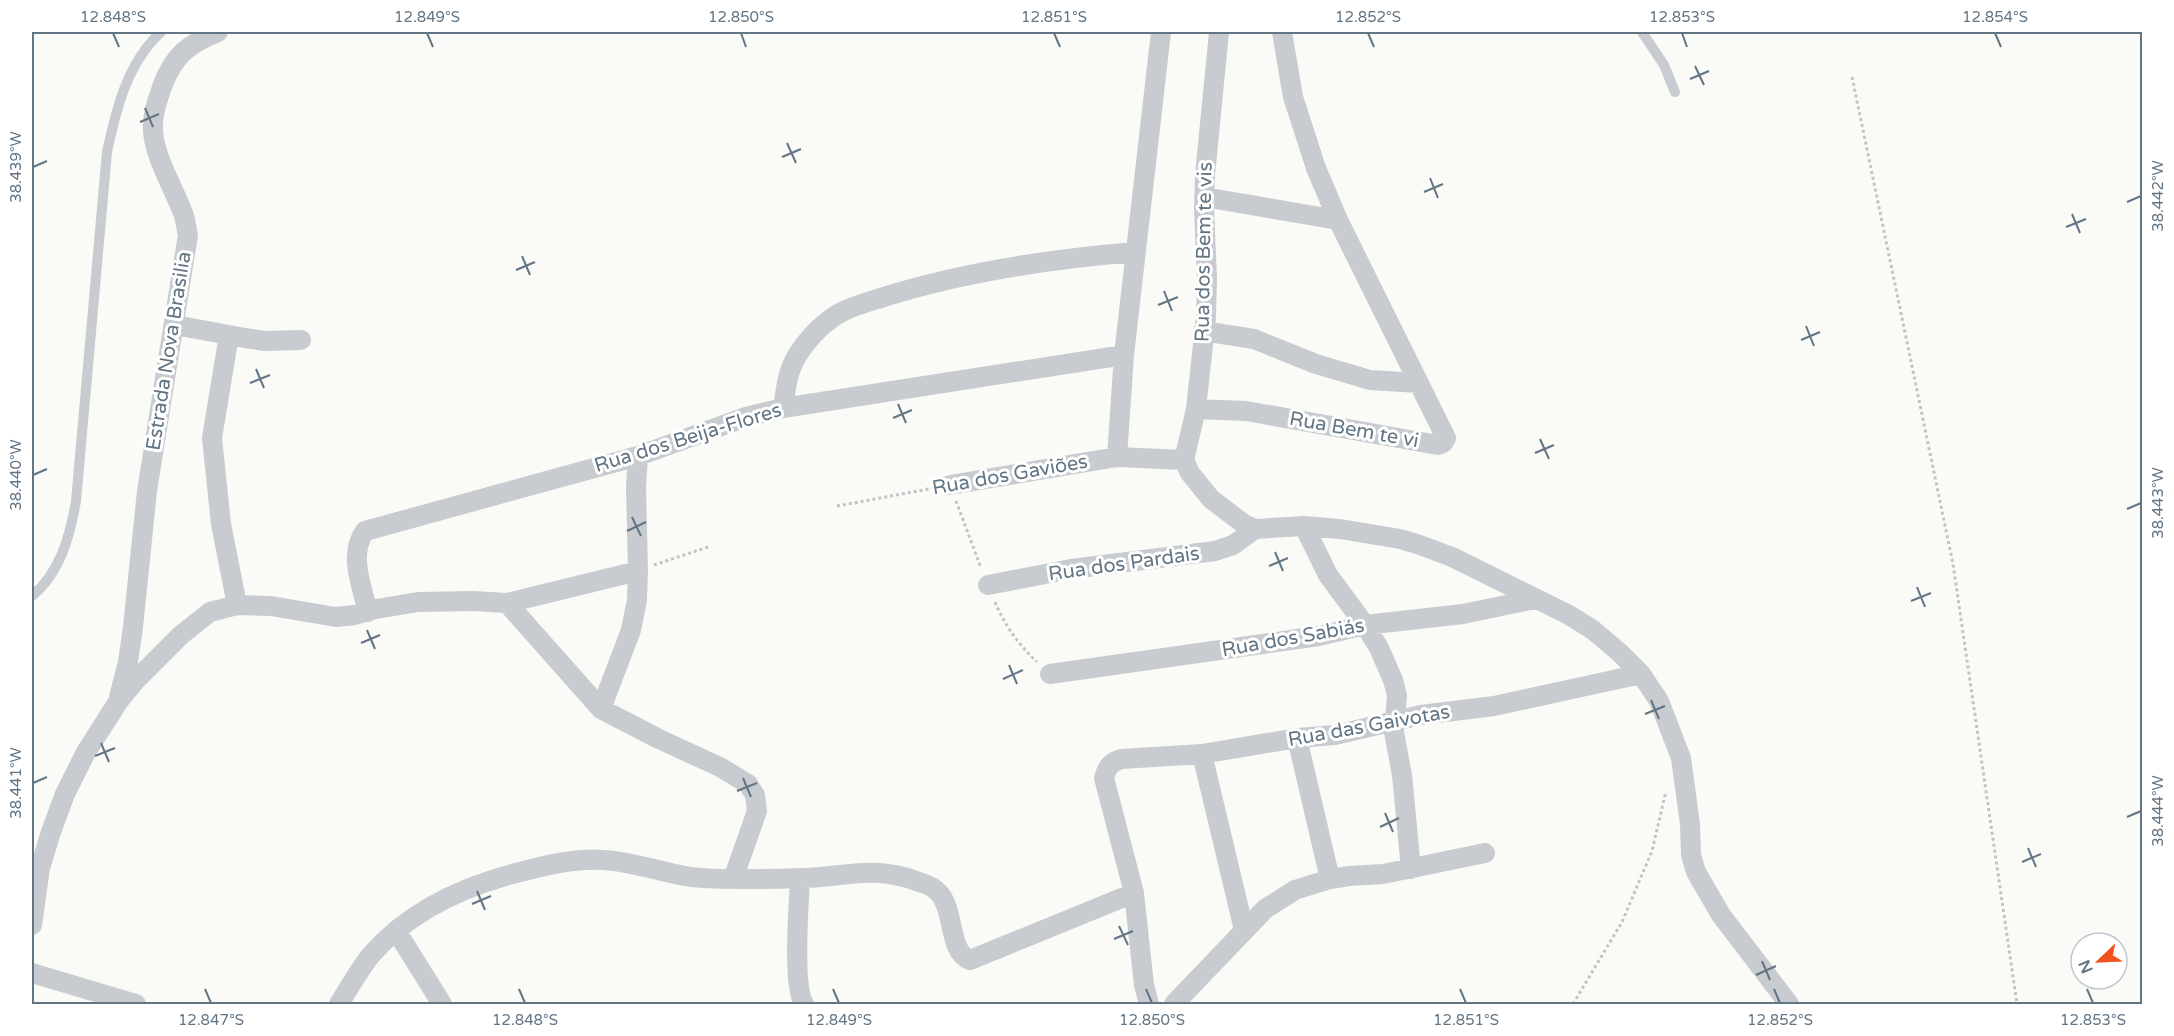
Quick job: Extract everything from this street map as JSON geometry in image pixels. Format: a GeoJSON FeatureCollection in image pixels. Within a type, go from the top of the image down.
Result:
{"type":"FeatureCollection","features":[{"type":"Feature","properties":{"kind":"street","name":"Estrada Nova Brasilia"},"geometry":{"type":"LineString","coordinates":[[118,702],[128,662],[147,491],[188,235],[184,215],[167,176],[153,132],[154,114],[174,61],[189,45],[218,32]]}},
{"type":"Feature","properties":{"kind":"street"},"geometry":{"type":"LineString","coordinates":[[1117,457],[1124,355],[1161,32]]}},
{"type":"Feature","properties":{"kind":"street","name":"Rua dos Bem te vis"},"geometry":{"type":"LineString","coordinates":[[1184,460],[1196,409],[1206,317],[1204,197],[1219,32]]}},
{"type":"Feature","properties":{"kind":"street","name":"Rua Bem te vi"},"geometry":{"type":"LineString","coordinates":[[1196,409],[1246,411],[1438,445],[1446,438],[1338,220],[1316,168],[1297,112],[1288,76],[1282,32]]}},
{"type":"Feature","properties":{"kind":"street"},"geometry":{"type":"LineString","coordinates":[[1204,197],[1338,220]]}},
{"type":"Feature","properties":{"kind":"street"},"geometry":{"type":"LineString","coordinates":[[783,408],[790,371],[800,352],[818,330],[833,317],[848,310],[922,285],[1049,260],[1135,252]]}},
{"type":"Feature","properties":{"kind":"street"},"geometry":{"type":"LineString","coordinates":[[175,325],[265,340],[302,340]]}},
{"type":"Feature","properties":{"kind":"street"},"geometry":{"type":"LineString","coordinates":[[1203,330],[1254,339],[1316,364],[1370,380],[1419,383]]}},
{"type":"Feature","properties":{"kind":"street"},"geometry":{"type":"LineString","coordinates":[[229,335],[212,438],[221,524],[237,605]]}},
{"type":"Feature","properties":{"kind":"street","name":"Rua dos Beija-Flores"},"geometry":{"type":"LineString","coordinates":[[368,612],[356,553],[359,539],[364,531],[638,456],[746,417],[783,408],[1124,355]]}},
{"type":"Feature","properties":{"kind":"street"},"geometry":{"type":"LineString","coordinates":[[601,709],[631,630],[637,600],[638,456]]}},
{"type":"Feature","properties":{"kind":"street","name":"Rua dos Gaviões"},"geometry":{"type":"LineString","coordinates":[[950,485],[1117,457],[1184,460]]}},
{"type":"Feature","properties":{"kind":"street"},"geometry":{"type":"LineString","coordinates":[[1184,460],[1190,473],[1211,499],[1228,514],[1255,529],[1304,526],[1400,539],[1452,557],[1569,615],[1593,630],[1641,674],[1659,701],[1681,758],[1690,824],[1691,855],[1696,872],[1721,915],[1789,1005]]}},
{"type":"Feature","properties":{"kind":"street"},"geometry":{"type":"LineString","coordinates":[[1304,526],[1328,575],[1380,648],[1393,680],[1397,695],[1394,732],[1402,775],[1411,868]]}},
{"type":"Feature","properties":{"kind":"street","name":"Rua dos Pardais"},"geometry":{"type":"LineString","coordinates":[[988,585],[1071,568],[1206,553],[1233,544],[1255,529]]}},
{"type":"Feature","properties":{"kind":"street"},"geometry":{"type":"LineString","coordinates":[[32,926],[40,868],[62,803],[86,752],[118,702],[181,635],[201,618],[237,605],[271,606],[336,617],[418,602],[507,603],[638,571]]}},
{"type":"Feature","properties":{"kind":"street","name":"Rua dos Sabiás"},"geometry":{"type":"LineString","coordinates":[[1050,674],[1319,636],[1365,625],[1463,614],[1535,599]]}},
{"type":"Feature","properties":{"kind":"street"},"geometry":{"type":"LineString","coordinates":[[507,603],[601,709],[720,767],[748,784],[756,795],[757,811],[734,879]]}},
{"type":"Feature","properties":{"kind":"street","name":"Rua das Gaivotas"},"geometry":{"type":"LineString","coordinates":[[1134,893],[1104,778],[1108,766],[1121,759],[1202,754],[1297,738],[1335,735],[1431,714],[1494,706],[1641,674]]}},
{"type":"Feature","properties":{"kind":"street"},"geometry":{"type":"LineString","coordinates":[[1297,738],[1330,879]]}},
{"type":"Feature","properties":{"kind":"street"},"geometry":{"type":"LineString","coordinates":[[1202,754],[1244,930]]}},
{"type":"Feature","properties":{"kind":"street"},"geometry":{"type":"LineString","coordinates":[[1174,1005],[1265,909],[1282,897],[1313,883],[1330,879],[1383,874],[1485,853]]}},
{"type":"Feature","properties":{"kind":"street"},"geometry":{"type":"LineString","coordinates":[[339,1005],[372,954],[422,910],[445,897],[488,880],[565,861],[604,860],[688,876],[734,879],[800,878],[874,871],[901,876],[918,881],[939,893],[945,902],[961,955],[970,960],[1134,893],[1144,985],[1149,1005]]}},
{"type":"Feature","properties":{"kind":"street"},"geometry":{"type":"LineString","coordinates":[[800,878],[797,950],[799,991],[804,1005]]}},
{"type":"Feature","properties":{"kind":"street"},"geometry":{"type":"LineString","coordinates":[[397,932],[442,1005]]}},
{"type":"Feature","properties":{"kind":"street"},"geometry":{"type":"LineString","coordinates":[[32,973],[136,1005]]}},
{"type":"Feature","properties":{"kind":"lane"},"geometry":{"type":"LineString","coordinates":[[32,596],[56,566],[70,535],[76,501],[108,152],[116,112],[132,71],[161,32]]}},
{"type":"Feature","properties":{"kind":"lane"},"geometry":{"type":"LineString","coordinates":[[1642,32],[1664,65],[1676,92]]}},
{"type":"Feature","properties":{"kind":"path"},"geometry":{"type":"LineString","coordinates":[[1852,77],[1953,564],[2017,1005]]}},
{"type":"Feature","properties":{"kind":"path","name":"Rua dos Gaviões"},"geometry":{"type":"LineString","coordinates":[[837,506],[950,485]]}},
{"type":"Feature","properties":{"kind":"path"},"geometry":{"type":"LineString","coordinates":[[638,571],[711,546]]}},
{"type":"Feature","properties":{"kind":"path"},"geometry":{"type":"LineString","coordinates":[[1573,1005],[1622,922],[1652,851],[1667,786]]}}]}
